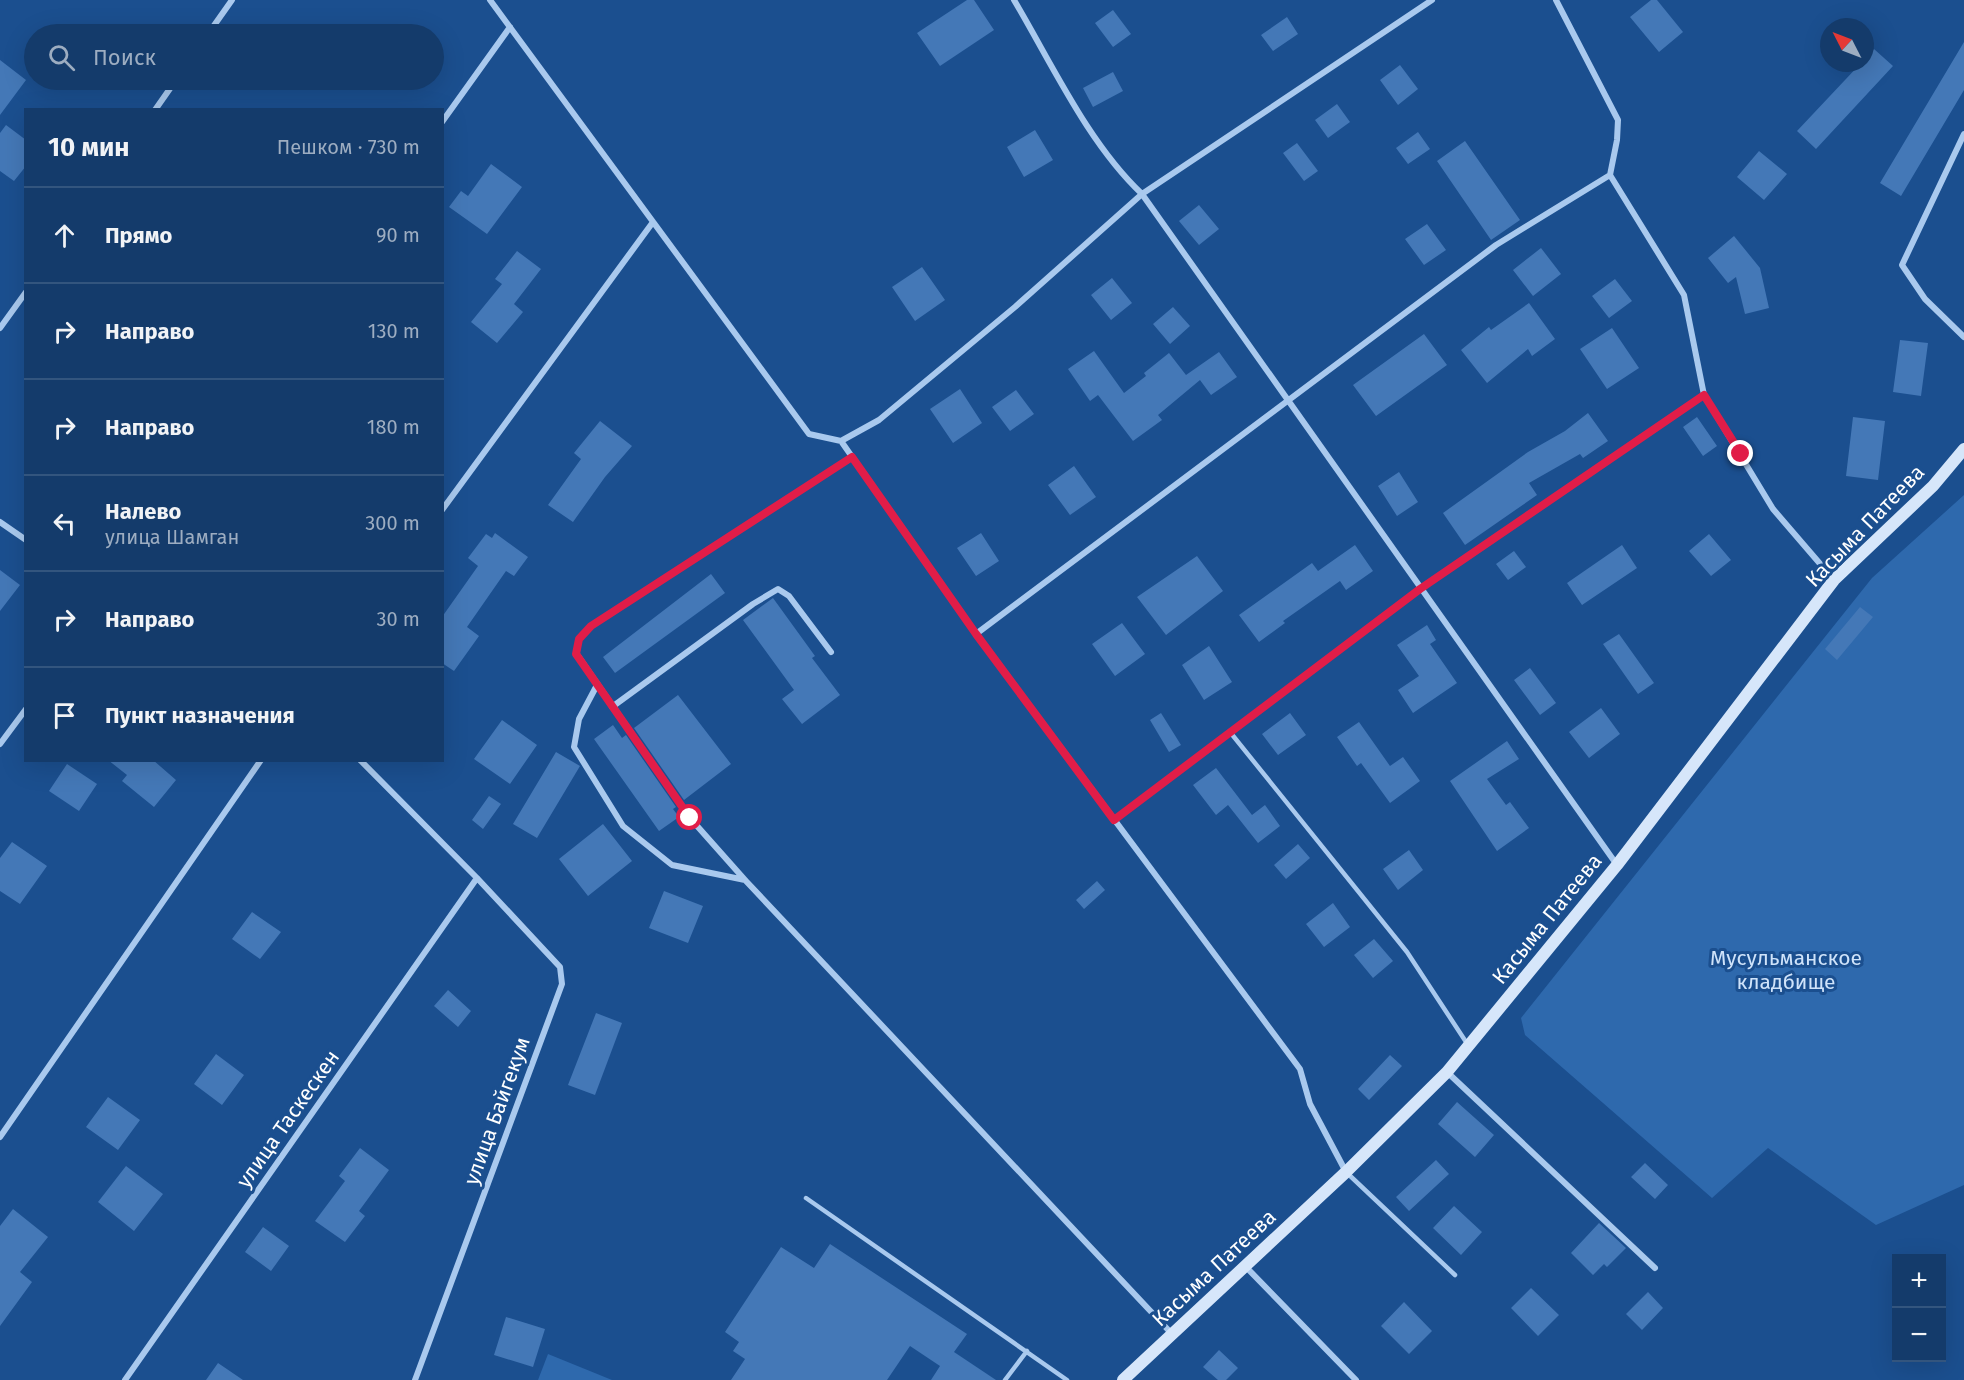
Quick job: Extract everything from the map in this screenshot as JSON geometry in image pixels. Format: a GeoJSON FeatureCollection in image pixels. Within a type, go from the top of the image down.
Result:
{"type":"FeatureCollection","features":[{"type":"Feature","properties":{"kind":"main road","name":"Касыма Патеева"},"geometry":{"type":"LineString","coordinates":[[1123,1380],[1346,1172],[1447,1072],[1617,864],[1834,580],[1933,486],[1964,448]]}},
{"type":"Feature","properties":{"kind":"street"},"geometry":{"type":"LineString","coordinates":[[215,24],[232,0]]}},
{"type":"Feature","properties":{"kind":"street"},"geometry":{"type":"LineString","coordinates":[[490,0],[809,434],[841,441],[888,413],[1016,307],[1142,194],[1432,0]]}},
{"type":"Feature","properties":{"kind":"street"},"geometry":{"type":"LineString","coordinates":[[1014,0],[1098,141],[1125,178],[1142,194],[1617,864]]}},
{"type":"Feature","properties":{"kind":"street"},"geometry":{"type":"LineString","coordinates":[[1556,0],[1618,120],[1617,140],[1610,175],[1684,295],[1704,395],[1773,509],[1834,580]]}},
{"type":"Feature","properties":{"kind":"street"},"geometry":{"type":"LineString","coordinates":[[444,119],[510,27]]}},
{"type":"Feature","properties":{"kind":"street"},"geometry":{"type":"LineString","coordinates":[[156,108],[169,90]]}},
{"type":"Feature","properties":{"kind":"street"},"geometry":{"type":"LineString","coordinates":[[1964,134],[1902,264],[1926,299],[1964,337]]}},
{"type":"Feature","properties":{"kind":"street"},"geometry":{"type":"LineString","coordinates":[[976,634],[1497,245],[1610,175]]}},
{"type":"Feature","properties":{"kind":"street"},"geometry":{"type":"LineString","coordinates":[[444,507],[653,222]]}},
{"type":"Feature","properties":{"kind":"street"},"geometry":{"type":"LineString","coordinates":[[0,328],[24,295]]}},
{"type":"Feature","properties":{"kind":"street"},"geometry":{"type":"LineString","coordinates":[[1114,820],[1420,589],[1704,395]]}},
{"type":"Feature","properties":{"kind":"street"},"geometry":{"type":"LineString","coordinates":[[841,441],[976,634],[1300,1069],[1310,1104],[1346,1172]]}},
{"type":"Feature","properties":{"kind":"street"},"geometry":{"type":"LineString","coordinates":[[852,457],[591,626],[579,639],[576,654],[690,818],[745,880],[1172,1334]]}},
{"type":"Feature","properties":{"kind":"street"},"geometry":{"type":"LineString","coordinates":[[0,522],[24,539]]}},
{"type":"Feature","properties":{"kind":"street"},"geometry":{"type":"LineString","coordinates":[[612,707],[753,604],[778,590],[789,596],[831,652]]}},
{"type":"Feature","properties":{"kind":"street"},"geometry":{"type":"LineString","coordinates":[[597,685],[579,719],[574,747],[622,826],[672,865],[745,880]]}},
{"type":"Feature","properties":{"kind":"street"},"geometry":{"type":"LineString","coordinates":[[0,744],[24,711]]}},
{"type":"Feature","properties":{"kind":"street"},"geometry":{"type":"LineString","coordinates":[[0,1137],[260,762]]}},
{"type":"Feature","properties":{"kind":"street","name":"улица Байгекум"},"geometry":{"type":"LineString","coordinates":[[362,762],[477,878],[560,967],[562,984],[415,1380]]}},
{"type":"Feature","properties":{"kind":"street","name":"улица Таскескен"},"geometry":{"type":"LineString","coordinates":[[125,1380],[477,878]]}},
{"type":"Feature","properties":{"kind":"street"},"geometry":{"type":"LineString","coordinates":[[1447,1072],[1655,1268]]}},
{"type":"Feature","properties":{"kind":"street"},"geometry":{"type":"LineString","coordinates":[[1245,1266],[1356,1380]]}},
{"type":"Feature","properties":{"kind":"lane"},"geometry":{"type":"LineString","coordinates":[[1230,732],[1407,952],[1469,1045]]}},
{"type":"Feature","properties":{"kind":"lane"},"geometry":{"type":"LineString","coordinates":[[1346,1172],[1455,1275]]}},
{"type":"Feature","properties":{"kind":"lane"},"geometry":{"type":"LineString","coordinates":[[806,1198],[1067,1380]]}},
{"type":"Feature","properties":{"kind":"lane"},"geometry":{"type":"LineString","coordinates":[[1005,1380],[1027,1351]]}},
{"type":"Feature","properties":{"kind":"green space","name":"Мусульманское кладбище"},"geometry":{"type":"Polygon","coordinates":[[[1964,495],[1964,1185],[1876,1225],[1768,1148],[1712,1198],[1525,1035],[1521,1018],[1872,578],[1964,495]]]}},
{"type":"Feature","properties":{"kind":"green space"},"geometry":{"type":"Polygon","coordinates":[[[548,1354],[612,1380],[538,1380],[548,1354]]]}},
{"type":"Feature","properties":{"kind":"building"},"geometry":{"type":"Polygon","coordinates":[[[967,0],[974,0],[994,30],[940,66],[917,33],[967,0]]]}},
{"type":"Feature","properties":{"kind":"building"},"geometry":{"type":"Polygon","coordinates":[[[1651,0],[1657,0],[1683,32],[1659,52],[1630,17],[1651,0]]]}},
{"type":"Feature","properties":{"kind":"building"},"geometry":{"type":"Polygon","coordinates":[[[1113,10],[1131,34],[1113,47],[1095,23],[1113,10]]]}},
{"type":"Feature","properties":{"kind":"building"},"geometry":{"type":"Polygon","coordinates":[[[1287,17],[1298,34],[1273,51],[1261,35],[1287,17]]]}},
{"type":"Feature","properties":{"kind":"building"},"geometry":{"type":"Polygon","coordinates":[[[1964,42],[1964,90],[1901,196],[1880,183],[1964,42]]]}},
{"type":"Feature","properties":{"kind":"building"},"geometry":{"type":"Polygon","coordinates":[[[1874,49],[1893,66],[1816,149],[1797,131],[1853,72],[1874,72],[1874,49]]]}},
{"type":"Feature","properties":{"kind":"building"},"geometry":{"type":"Polygon","coordinates":[[[0,60],[24,78],[24,83],[0,115],[0,60]]]}},
{"type":"Feature","properties":{"kind":"building"},"geometry":{"type":"Polygon","coordinates":[[[1400,65],[1418,89],[1398,105],[1380,80],[1400,65]]]}},
{"type":"Feature","properties":{"kind":"building"},"geometry":{"type":"Polygon","coordinates":[[[1113,72],[1123,91],[1093,107],[1083,88],[1113,72]]]}},
{"type":"Feature","properties":{"kind":"building"},"geometry":{"type":"Polygon","coordinates":[[[1337,104],[1350,122],[1328,138],[1315,120],[1337,104]]]}},
{"type":"Feature","properties":{"kind":"building"},"geometry":{"type":"Polygon","coordinates":[[[6,125],[24,138],[24,168],[14,181],[0,171],[0,133],[6,125]]]}},
{"type":"Feature","properties":{"kind":"building"},"geometry":{"type":"Polygon","coordinates":[[[1035,130],[1053,160],[1024,177],[1007,147],[1035,130]]]}},
{"type":"Feature","properties":{"kind":"building"},"geometry":{"type":"Polygon","coordinates":[[[1418,132],[1430,149],[1408,164],[1396,148],[1418,132]]]}},
{"type":"Feature","properties":{"kind":"building"},"geometry":{"type":"Polygon","coordinates":[[[1465,141],[1520,220],[1491,240],[1437,161],[1465,141]]]}},
{"type":"Feature","properties":{"kind":"building"},"geometry":{"type":"Polygon","coordinates":[[[1297,143],[1318,171],[1304,181],[1283,153],[1297,143]]]}},
{"type":"Feature","properties":{"kind":"building"},"geometry":{"type":"Polygon","coordinates":[[[1759,151],[1787,174],[1764,200],[1737,177],[1759,151]]]}},
{"type":"Feature","properties":{"kind":"building"},"geometry":{"type":"Polygon","coordinates":[[[491,164],[522,187],[487,234],[449,207],[461,191],[468,196],[491,164]]]}},
{"type":"Feature","properties":{"kind":"building"},"geometry":{"type":"Polygon","coordinates":[[[1199,205],[1219,229],[1199,245],[1179,221],[1199,205]]]}},
{"type":"Feature","properties":{"kind":"building"},"geometry":{"type":"Polygon","coordinates":[[[1427,224],[1446,250],[1424,265],[1405,239],[1427,224]]]}},
{"type":"Feature","properties":{"kind":"building"},"geometry":{"type":"Polygon","coordinates":[[[1734,236],[1760,268],[1769,308],[1745,314],[1736,277],[1728,283],[1708,258],[1734,236]]]}},
{"type":"Feature","properties":{"kind":"building"},"geometry":{"type":"Polygon","coordinates":[[[1541,248],[1561,274],[1533,296],[1513,270],[1541,248]]]}},
{"type":"Feature","properties":{"kind":"building"},"geometry":{"type":"Polygon","coordinates":[[[517,251],[541,269],[514,304],[523,312],[497,343],[471,322],[502,284],[495,279],[517,251]]]}},
{"type":"Feature","properties":{"kind":"building"},"geometry":{"type":"Polygon","coordinates":[[[922,267],[945,300],[915,321],[892,287],[922,267]]]}},
{"type":"Feature","properties":{"kind":"building"},"geometry":{"type":"Polygon","coordinates":[[[1112,278],[1132,303],[1111,320],[1091,295],[1112,278]]]}},
{"type":"Feature","properties":{"kind":"building"},"geometry":{"type":"Polygon","coordinates":[[[1615,279],[1632,301],[1609,318],[1592,296],[1615,279]]]}},
{"type":"Feature","properties":{"kind":"building"},"geometry":{"type":"Polygon","coordinates":[[[1529,303],[1555,339],[1532,356],[1528,349],[1487,383],[1461,350],[1489,327],[1491,330],[1529,303]]]}},
{"type":"Feature","properties":{"kind":"building"},"geometry":{"type":"Polygon","coordinates":[[[1173,307],[1190,326],[1170,344],[1153,324],[1173,307]]]}},
{"type":"Feature","properties":{"kind":"building"},"geometry":{"type":"Polygon","coordinates":[[[1612,328],[1639,368],[1607,389],[1580,349],[1612,328]]]}},
{"type":"Feature","properties":{"kind":"building"},"geometry":{"type":"Polygon","coordinates":[[[1424,334],[1447,365],[1376,416],[1353,385],[1424,334]]]}},
{"type":"Feature","properties":{"kind":"building"},"geometry":{"type":"Polygon","coordinates":[[[1900,340],[1928,343],[1921,396],[1893,392],[1900,340]]]}},
{"type":"Feature","properties":{"kind":"building"},"geometry":{"type":"Polygon","coordinates":[[[1094,351],[1124,393],[1146,376],[1144,373],[1169,353],[1186,375],[1219,352],[1237,377],[1211,395],[1200,380],[1158,415],[1162,420],[1133,441],[1098,395],[1090,401],[1068,369],[1094,351]]]}},
{"type":"Feature","properties":{"kind":"building"},"geometry":{"type":"Polygon","coordinates":[[[960,389],[982,423],[953,443],[930,409],[960,389]]]}},
{"type":"Feature","properties":{"kind":"building"},"geometry":{"type":"Polygon","coordinates":[[[1016,390],[1034,414],[1010,431],[992,407],[1016,390]]]}},
{"type":"Feature","properties":{"kind":"building"},"geometry":{"type":"Polygon","coordinates":[[[1588,413],[1608,441],[1583,458],[1580,454],[1529,483],[1537,495],[1465,545],[1443,513],[1528,452],[1565,431],[1588,413]]]}},
{"type":"Feature","properties":{"kind":"building"},"geometry":{"type":"Polygon","coordinates":[[[1697,417],[1717,446],[1703,456],[1683,427],[1697,417]]]}},
{"type":"Feature","properties":{"kind":"building"},"geometry":{"type":"Polygon","coordinates":[[[1853,417],[1885,421],[1878,480],[1846,476],[1853,417]]]}},
{"type":"Feature","properties":{"kind":"building"},"geometry":{"type":"Polygon","coordinates":[[[600,421],[632,446],[605,477],[573,522],[548,505],[581,459],[574,453],[600,421]]]}},
{"type":"Feature","properties":{"kind":"building"},"geometry":{"type":"Polygon","coordinates":[[[1074,466],[1096,497],[1070,515],[1048,485],[1074,466]]]}},
{"type":"Feature","properties":{"kind":"building"},"geometry":{"type":"Polygon","coordinates":[[[1399,472],[1418,502],[1397,516],[1378,486],[1399,472]]]}},
{"type":"Feature","properties":{"kind":"building"},"geometry":{"type":"Polygon","coordinates":[[[495,533],[528,557],[514,576],[506,571],[467,627],[479,636],[454,671],[444,664],[444,614],[478,566],[468,558],[486,534],[492,538],[495,533]]]}},
{"type":"Feature","properties":{"kind":"building"},"geometry":{"type":"Polygon","coordinates":[[[981,533],[999,561],[976,576],[957,548],[981,533]]]}},
{"type":"Feature","properties":{"kind":"building"},"geometry":{"type":"Polygon","coordinates":[[[1709,534],[1731,560],[1711,576],[1689,551],[1709,534]]]}},
{"type":"Feature","properties":{"kind":"building"},"geometry":{"type":"Polygon","coordinates":[[[1355,545],[1373,571],[1346,590],[1340,581],[1283,621],[1285,623],[1259,642],[1239,615],[1312,563],[1318,571],[1355,545]]]}},
{"type":"Feature","properties":{"kind":"building"},"geometry":{"type":"Polygon","coordinates":[[[1622,545],[1637,568],[1582,605],[1567,583],[1622,545]]]}},
{"type":"Feature","properties":{"kind":"building"},"geometry":{"type":"Polygon","coordinates":[[[1514,551],[1526,567],[1508,580],[1496,564],[1514,551]]]}},
{"type":"Feature","properties":{"kind":"building"},"geometry":{"type":"Polygon","coordinates":[[[1197,556],[1223,591],[1166,635],[1137,597],[1197,556]]]}},
{"type":"Feature","properties":{"kind":"building"},"geometry":{"type":"Polygon","coordinates":[[[0,570],[20,585],[0,611],[0,570]]]}},
{"type":"Feature","properties":{"kind":"building"},"geometry":{"type":"Polygon","coordinates":[[[711,574],[725,593],[615,673],[603,657],[711,574]]]}},
{"type":"Feature","properties":{"kind":"building"},"geometry":{"type":"Polygon","coordinates":[[[773,598],[815,656],[812,658],[840,695],[802,724],[782,699],[794,690],[743,620],[773,598]]]}},
{"type":"Feature","properties":{"kind":"building"},"geometry":{"type":"Polygon","coordinates":[[[1860,607],[1873,617],[1837,660],[1825,649],[1860,607]]]}},
{"type":"Feature","properties":{"kind":"building"},"geometry":{"type":"Polygon","coordinates":[[[1122,623],[1145,654],[1115,676],[1092,644],[1122,623]]]}},
{"type":"Feature","properties":{"kind":"building"},"geometry":{"type":"Polygon","coordinates":[[[1427,625],[1436,640],[1430,644],[1457,683],[1413,713],[1398,690],[1419,676],[1397,645],[1427,625]]]}},
{"type":"Feature","properties":{"kind":"building"},"geometry":{"type":"Polygon","coordinates":[[[1619,634],[1654,683],[1638,694],[1603,644],[1619,634]]]}},
{"type":"Feature","properties":{"kind":"building"},"geometry":{"type":"Polygon","coordinates":[[[1209,646],[1232,682],[1204,700],[1182,665],[1209,646]]]}},
{"type":"Feature","properties":{"kind":"building"},"geometry":{"type":"Polygon","coordinates":[[[1530,668],[1556,703],[1540,715],[1514,680],[1530,668]]]}},
{"type":"Feature","properties":{"kind":"building"},"geometry":{"type":"Polygon","coordinates":[[[678,695],[731,764],[684,800],[634,728],[678,695]]]}},
{"type":"Feature","properties":{"kind":"building"},"geometry":{"type":"Polygon","coordinates":[[[1601,708],[1620,734],[1589,758],[1569,732],[1601,708]]]}},
{"type":"Feature","properties":{"kind":"building"},"geometry":{"type":"Polygon","coordinates":[[[1161,713],[1181,745],[1169,752],[1150,720],[1161,713]]]}},
{"type":"Feature","properties":{"kind":"building"},"geometry":{"type":"Polygon","coordinates":[[[1290,713],[1306,735],[1278,755],[1262,734],[1290,713]]]}},
{"type":"Feature","properties":{"kind":"building"},"geometry":{"type":"Polygon","coordinates":[[[502,720],[537,745],[510,784],[474,759],[502,720]]]}},
{"type":"Feature","properties":{"kind":"building"},"geometry":{"type":"Polygon","coordinates":[[[1359,722],[1390,766],[1403,757],[1420,781],[1390,803],[1361,763],[1357,766],[1337,737],[1359,722]]]}},
{"type":"Feature","properties":{"kind":"building"},"geometry":{"type":"Polygon","coordinates":[[[613,725],[622,738],[626,735],[676,807],[673,809],[679,817],[659,831],[594,739],[613,725]]]}},
{"type":"Feature","properties":{"kind":"building"},"geometry":{"type":"Polygon","coordinates":[[[1507,741],[1519,759],[1487,779],[1506,805],[1510,802],[1529,828],[1497,851],[1450,781],[1507,741]]]}},
{"type":"Feature","properties":{"kind":"building"},"geometry":{"type":"Polygon","coordinates":[[[556,752],[580,766],[537,838],[513,824],[556,752]]]}},
{"type":"Feature","properties":{"kind":"building"},"geometry":{"type":"Polygon","coordinates":[[[111,762],[155,762],[176,780],[154,807],[122,781],[127,775],[111,762]]]}},
{"type":"Feature","properties":{"kind":"building"},"geometry":{"type":"Polygon","coordinates":[[[67,764],[97,784],[79,811],[49,791],[67,764]]]}},
{"type":"Feature","properties":{"kind":"building"},"geometry":{"type":"Polygon","coordinates":[[[1216,768],[1252,815],[1265,805],[1280,826],[1258,843],[1228,805],[1216,815],[1193,785],[1216,768]]]}},
{"type":"Feature","properties":{"kind":"building"},"geometry":{"type":"Polygon","coordinates":[[[489,796],[501,804],[483,829],[472,820],[489,796]]]}},
{"type":"Feature","properties":{"kind":"building"},"geometry":{"type":"Polygon","coordinates":[[[603,824],[632,861],[588,896],[559,859],[603,824]]]}},
{"type":"Feature","properties":{"kind":"building"},"geometry":{"type":"Polygon","coordinates":[[[12,842],[47,866],[20,904],[0,891],[0,858],[12,842]]]}},
{"type":"Feature","properties":{"kind":"building"},"geometry":{"type":"Polygon","coordinates":[[[1298,844],[1310,858],[1286,879],[1274,865],[1298,844]]]}},
{"type":"Feature","properties":{"kind":"building"},"geometry":{"type":"Polygon","coordinates":[[[1409,850],[1423,870],[1398,890],[1383,869],[1409,850]]]}},
{"type":"Feature","properties":{"kind":"building"},"geometry":{"type":"Polygon","coordinates":[[[1097,881],[1105,890],[1084,909],[1076,900],[1097,881]]]}},
{"type":"Feature","properties":{"kind":"building"},"geometry":{"type":"Polygon","coordinates":[[[664,891],[703,906],[688,943],[649,928],[664,891]]]}},
{"type":"Feature","properties":{"kind":"building"},"geometry":{"type":"Polygon","coordinates":[[[1333,903],[1350,927],[1324,947],[1306,924],[1333,903]]]}},
{"type":"Feature","properties":{"kind":"building"},"geometry":{"type":"Polygon","coordinates":[[[252,912],[281,932],[260,959],[232,939],[252,912]]]}},
{"type":"Feature","properties":{"kind":"building"},"geometry":{"type":"Polygon","coordinates":[[[1374,939],[1393,961],[1373,978],[1354,955],[1374,939]]]}},
{"type":"Feature","properties":{"kind":"building"},"geometry":{"type":"Polygon","coordinates":[[[448,990],[471,1011],[458,1027],[434,1006],[448,990]]]}},
{"type":"Feature","properties":{"kind":"building"},"geometry":{"type":"Polygon","coordinates":[[[596,1013],[622,1023],[595,1095],[568,1085],[596,1013]]]}},
{"type":"Feature","properties":{"kind":"building"},"geometry":{"type":"Polygon","coordinates":[[[216,1054],[244,1075],[222,1105],[194,1084],[216,1054]]]}},
{"type":"Feature","properties":{"kind":"building"},"geometry":{"type":"Polygon","coordinates":[[[1390,1055],[1402,1066],[1369,1100],[1358,1089],[1390,1055]]]}},
{"type":"Feature","properties":{"kind":"building"},"geometry":{"type":"Polygon","coordinates":[[[108,1097],[140,1120],[118,1150],[86,1127],[108,1097]]]}},
{"type":"Feature","properties":{"kind":"building"},"geometry":{"type":"Polygon","coordinates":[[[1457,1102],[1494,1135],[1475,1157],[1438,1124],[1457,1102]]]}},
{"type":"Feature","properties":{"kind":"building"},"geometry":{"type":"Polygon","coordinates":[[[360,1148],[389,1170],[359,1211],[365,1216],[345,1242],[315,1221],[345,1181],[339,1176],[360,1148]]]}},
{"type":"Feature","properties":{"kind":"building"},"geometry":{"type":"Polygon","coordinates":[[[1436,1160],[1449,1174],[1409,1211],[1396,1197],[1436,1160]]]}},
{"type":"Feature","properties":{"kind":"building"},"geometry":{"type":"Polygon","coordinates":[[[1645,1163],[1668,1185],[1655,1199],[1631,1177],[1645,1163]]]}},
{"type":"Feature","properties":{"kind":"building"},"geometry":{"type":"Polygon","coordinates":[[[126,1166],[163,1194],[134,1231],[98,1202],[126,1166]]]}},
{"type":"Feature","properties":{"kind":"building"},"geometry":{"type":"Polygon","coordinates":[[[1454,1206],[1482,1232],[1461,1255],[1433,1228],[1454,1206]]]}},
{"type":"Feature","properties":{"kind":"building"},"geometry":{"type":"Polygon","coordinates":[[[13,1209],[48,1237],[20,1272],[32,1282],[0,1326],[0,1226],[13,1209]]]}},
{"type":"Feature","properties":{"kind":"building"},"geometry":{"type":"Polygon","coordinates":[[[1599,1223],[1626,1248],[1607,1267],[1604,1264],[1593,1275],[1571,1253],[1599,1223]]]}},
{"type":"Feature","properties":{"kind":"building"},"geometry":{"type":"Polygon","coordinates":[[[263,1227],[289,1246],[271,1271],[245,1252],[263,1227]]]}},
{"type":"Feature","properties":{"kind":"building"},"geometry":{"type":"Polygon","coordinates":[[[830,1244],[967,1334],[954,1352],[996,1380],[931,1380],[940,1366],[910,1346],[887,1380],[731,1380],[745,1359],[733,1351],[739,1342],[725,1332],[781,1247],[814,1268],[830,1244]]]}},
{"type":"Feature","properties":{"kind":"building"},"geometry":{"type":"Polygon","coordinates":[[[1531,1288],[1559,1315],[1538,1336],[1511,1308],[1531,1288]]]}},
{"type":"Feature","properties":{"kind":"building"},"geometry":{"type":"Polygon","coordinates":[[[1648,1292],[1663,1308],[1642,1330],[1626,1314],[1648,1292]]]}},
{"type":"Feature","properties":{"kind":"building"},"geometry":{"type":"Polygon","coordinates":[[[1404,1302],[1432,1331],[1409,1354],[1381,1326],[1404,1302]]]}},
{"type":"Feature","properties":{"kind":"building"},"geometry":{"type":"Polygon","coordinates":[[[506,1317],[545,1329],[533,1367],[494,1355],[506,1317]]]}},
{"type":"Feature","properties":{"kind":"building"},"geometry":{"type":"Polygon","coordinates":[[[1219,1350],[1238,1368],[1226,1380],[1218,1380],[1203,1367],[1219,1350]]]}},
{"type":"Feature","properties":{"kind":"building"},"geometry":{"type":"Polygon","coordinates":[[[218,1363],[243,1380],[206,1380],[218,1363]]]}},
{"type":"Feature","properties":{"kind":"route"},"geometry":{"type":"LineString","coordinates":[[690,818],[576,654],[579,639],[591,626],[852,457],[976,634],[1114,820],[1420,589],[1704,395],[1741,454]]}}]}
